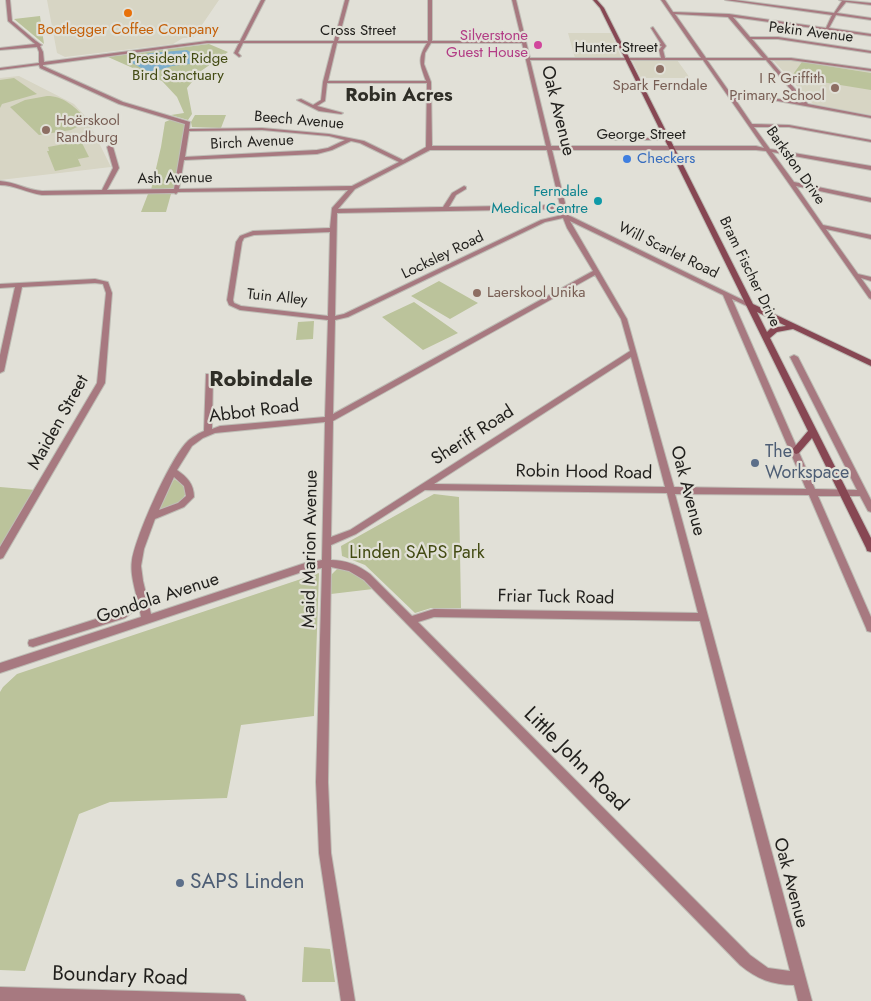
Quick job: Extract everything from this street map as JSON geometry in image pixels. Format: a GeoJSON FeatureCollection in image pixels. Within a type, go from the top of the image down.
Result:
{"type":"FeatureCollection","features":[{"type":"Feature","properties":{"kind":"main road","name":"Bram Fischer Drive"},"geometry":{"type":"LineString","coordinates":[[595,0],[602,8]]}},
{"type":"Feature","properties":{"kind":"main road","name":"Bram Fischer Drive"},"geometry":{"type":"LineString","coordinates":[[599,0],[871,548]]}},
{"type":"Feature","properties":{"kind":"main road","name":"Will Scarlet Road"},"geometry":{"type":"LineString","coordinates":[[749,305],[871,363]]}},
{"type":"Feature","properties":{"kind":"main road"},"geometry":{"type":"LineString","coordinates":[[766,338],[778,329],[796,328]]}},
{"type":"Feature","properties":{"kind":"main road"},"geometry":{"type":"LineString","coordinates":[[796,451],[813,431]]}},
{"type":"Feature","properties":{"kind":"street"},"geometry":{"type":"LineString","coordinates":[[8,0],[10,21],[40,45],[43,61],[42,68],[113,100],[187,122],[188,130],[176,192]]}},
{"type":"Feature","properties":{"kind":"street"},"geometry":{"type":"LineString","coordinates":[[240,56],[236,52],[263,0]]}},
{"type":"Feature","properties":{"kind":"street"},"geometry":{"type":"LineString","coordinates":[[314,106],[323,101],[324,82],[347,0]]}},
{"type":"Feature","properties":{"kind":"street"},"geometry":{"type":"LineString","coordinates":[[334,211],[353,188],[429,148],[429,82],[423,69],[422,58],[430,42],[430,0]]}},
{"type":"Feature","properties":{"kind":"street","name":"Oak Avenue"},"geometry":{"type":"LineString","coordinates":[[514,0],[564,212],[570,228],[624,319],[634,352],[805,1001]]}},
{"type":"Feature","properties":{"kind":"street","name":"Barkston Drive"},"geometry":{"type":"LineString","coordinates":[[664,0],[871,297]]}},
{"type":"Feature","properties":{"kind":"street"},"geometry":{"type":"LineString","coordinates":[[727,0],[871,20]]}},
{"type":"Feature","properties":{"kind":"street"},"geometry":{"type":"LineString","coordinates":[[838,0],[871,4]]}},
{"type":"Feature","properties":{"kind":"street"},"geometry":{"type":"LineString","coordinates":[[827,29],[834,14],[845,0]]}},
{"type":"Feature","properties":{"kind":"street"},"geometry":{"type":"LineString","coordinates":[[672,13],[729,15],[871,35]]}},
{"type":"Feature","properties":{"kind":"street"},"geometry":{"type":"LineString","coordinates":[[729,15],[806,105]]}},
{"type":"Feature","properties":{"kind":"street"},"geometry":{"type":"LineString","coordinates":[[653,28],[663,45]]}},
{"type":"Feature","properties":{"kind":"street","name":"Pekin Avenue"},"geometry":{"type":"LineString","coordinates":[[749,38],[774,38],[871,52]]}},
{"type":"Feature","properties":{"kind":"street","name":"Cross Street"},"geometry":{"type":"LineString","coordinates":[[0,69],[193,44],[241,42],[524,42]]}},
{"type":"Feature","properties":{"kind":"street"},"geometry":{"type":"LineString","coordinates":[[0,49],[40,45]]}},
{"type":"Feature","properties":{"kind":"street"},"geometry":{"type":"LineString","coordinates":[[652,45],[663,45]]}},
{"type":"Feature","properties":{"kind":"street"},"geometry":{"type":"LineString","coordinates":[[663,45],[664,47],[661,50],[664,57]]}},
{"type":"Feature","properties":{"kind":"street","name":"Hunter Street"},"geometry":{"type":"LineString","coordinates":[[528,59],[664,57],[804,60],[871,70]]}},
{"type":"Feature","properties":{"kind":"street"},"geometry":{"type":"LineString","coordinates":[[324,82],[429,82]]}},
{"type":"Feature","properties":{"kind":"street"},"geometry":{"type":"LineString","coordinates":[[732,98],[800,98]]}},
{"type":"Feature","properties":{"kind":"street"},"geometry":{"type":"LineString","coordinates":[[767,98],[871,117]]}},
{"type":"Feature","properties":{"kind":"street"},"geometry":{"type":"LineString","coordinates":[[300,100],[341,113]]}},
{"type":"Feature","properties":{"kind":"street"},"geometry":{"type":"LineString","coordinates":[[751,125],[789,126],[871,141]]}},
{"type":"Feature","properties":{"kind":"street","name":"Beech Avenue"},"geometry":{"type":"LineString","coordinates":[[188,130],[269,129],[351,139],[402,161]]}},
{"type":"Feature","properties":{"kind":"street","name":"Birch Avenue"},"geometry":{"type":"LineString","coordinates":[[182,158],[312,152],[330,148],[351,139]]}},
{"type":"Feature","properties":{"kind":"street"},"geometry":{"type":"LineString","coordinates":[[616,139],[667,139]]}},
{"type":"Feature","properties":{"kind":"street"},"geometry":{"type":"LineString","coordinates":[[103,193],[116,168],[110,147]]}},
{"type":"Feature","properties":{"kind":"street","name":"George Street"},"geometry":{"type":"LineString","coordinates":[[429,148],[768,149],[871,168]]}},
{"type":"Feature","properties":{"kind":"street","name":"Ash Avenue"},"geometry":{"type":"LineString","coordinates":[[0,182],[10,183],[35,193],[353,188]]}},
{"type":"Feature","properties":{"kind":"street"},"geometry":{"type":"LineString","coordinates":[[793,184],[871,200]]}},
{"type":"Feature","properties":{"kind":"street"},"geometry":{"type":"LineString","coordinates":[[444,210],[454,194],[464,188]]}},
{"type":"Feature","properties":{"kind":"street","name":"Will Scarlet Road"},"geometry":{"type":"LineString","coordinates":[[334,211],[564,212],[589,228],[749,305]]}},
{"type":"Feature","properties":{"kind":"street","name":"Maid Marion Avenue"},"geometry":{"type":"LineString","coordinates":[[334,211],[323,825],[331,894],[348,1001]]}},
{"type":"Feature","properties":{"kind":"street","name":"Locksley Road"},"geometry":{"type":"LineString","coordinates":[[332,318],[350,315],[564,212]]}},
{"type":"Feature","properties":{"kind":"street"},"geometry":{"type":"LineString","coordinates":[[822,226],[871,237]]}},
{"type":"Feature","properties":{"kind":"street","name":"Will Scarlet Road"},"geometry":{"type":"LineString","coordinates":[[570,228],[589,228]]}},
{"type":"Feature","properties":{"kind":"street","name":"Tuin Alley"},"geometry":{"type":"LineString","coordinates":[[332,318],[240,308],[231,304],[230,300],[239,242],[242,236],[253,233],[333,230]]}},
{"type":"Feature","properties":{"kind":"street","name":"Abbot Road"},"geometry":{"type":"LineString","coordinates":[[147,620],[136,560],[172,471],[190,443],[208,432],[236,427],[319,422],[330,419],[596,272]]}},
{"type":"Feature","properties":{"kind":"street"},"geometry":{"type":"LineString","coordinates":[[856,275],[871,279]]}},
{"type":"Feature","properties":{"kind":"street","name":"Maiden Street"},"geometry":{"type":"LineString","coordinates":[[0,555],[101,383],[109,288],[103,282],[88,281],[19,285]]}},
{"type":"Feature","properties":{"kind":"street"},"geometry":{"type":"LineString","coordinates":[[0,286],[19,285],[0,372]]}},
{"type":"Feature","properties":{"kind":"street","name":"Bram Fischer Drive"},"geometry":{"type":"LineString","coordinates":[[726,294],[796,451],[871,628]]}},
{"type":"Feature","properties":{"kind":"street","name":"Sheriff Road"},"geometry":{"type":"LineString","coordinates":[[327,543],[353,532],[634,352]]}},
{"type":"Feature","properties":{"kind":"street"},"geometry":{"type":"LineString","coordinates":[[794,357],[871,510]]}},
{"type":"Feature","properties":{"kind":"street"},"geometry":{"type":"LineString","coordinates":[[208,432],[210,376]]}},
{"type":"Feature","properties":{"kind":"street"},"geometry":{"type":"LineString","coordinates":[[153,516],[181,505],[190,496],[190,490],[185,481],[172,471]]}},
{"type":"Feature","properties":{"kind":"street","name":"Robin Hood Road"},"geometry":{"type":"LineString","coordinates":[[424,487],[862,492]]}},
{"type":"Feature","properties":{"kind":"street","name":"Gondola Avenue"},"geometry":{"type":"LineString","coordinates":[[0,668],[305,567],[327,562]]}},
{"type":"Feature","properties":{"kind":"street","name":"Little John Road"},"geometry":{"type":"LineString","coordinates":[[327,562],[343,564],[360,571],[745,960],[758,971],[770,977],[798,978]]}},
{"type":"Feature","properties":{"kind":"street"},"geometry":{"type":"LineString","coordinates":[[33,644],[121,615],[144,599]]}},
{"type":"Feature","properties":{"kind":"street","name":"Friar Tuck Road"},"geometry":{"type":"LineString","coordinates":[[410,621],[434,612],[704,617]]}},
{"type":"Feature","properties":{"kind":"street","name":"Boundary Road"},"geometry":{"type":"LineString","coordinates":[[0,994],[239,1001]]}},
{"type":"Feature","properties":{"kind":"shaded area"},"geometry":{"type":"Polygon","coordinates":[[[47,0],[219,0],[193,38],[183,38],[173,44],[65,57],[57,53],[47,0]]]}},
{"type":"Feature","properties":{"kind":"shaded area"},"geometry":{"type":"Polygon","coordinates":[[[568,33],[611,33],[621,57],[575,58],[568,33]]]}},
{"type":"Feature","properties":{"kind":"shaded area","name":"Spark Ferndale"},"geometry":{"type":"Polygon","coordinates":[[[632,60],[677,60],[690,78],[641,78],[632,60]]]}},
{"type":"Feature","properties":{"kind":"shaded area","name":"I R Griffith Primary School"},"geometry":{"type":"Polygon","coordinates":[[[773,60],[793,60],[871,72],[871,115],[813,104],[773,60]]]}},
{"type":"Feature","properties":{"kind":"shaded area","name":"Hoërskool Randburg"},"geometry":{"type":"Polygon","coordinates":[[[19,76],[74,104],[86,117],[111,167],[0,180],[0,78],[19,76]]]}},
{"type":"Feature","properties":{"kind":"green space"},"geometry":{"type":"Polygon","coordinates":[[[40,16],[44,44],[14,19],[40,16]]]}},
{"type":"Feature","properties":{"kind":"green space","name":"President Ridge Bird Sanctuary"},"geometry":{"type":"Polygon","coordinates":[[[209,44],[228,52],[201,71],[187,88],[192,114],[188,120],[171,115],[184,113],[177,97],[162,81],[108,57],[209,44]]]}},
{"type":"Feature","properties":{"kind":"green space"},"geometry":{"type":"Polygon","coordinates":[[[802,62],[871,73],[871,90],[791,77],[802,62]]]}},
{"type":"Feature","properties":{"kind":"green space"},"geometry":{"type":"Polygon","coordinates":[[[14,78],[37,94],[2,104],[0,108],[0,80],[14,78]]]}},
{"type":"Feature","properties":{"kind":"green space"},"geometry":{"type":"Polygon","coordinates":[[[53,96],[68,102],[85,117],[85,123],[71,130],[39,135],[10,107],[25,100],[53,96]]]}},
{"type":"Feature","properties":{"kind":"green space"},"geometry":{"type":"Polygon","coordinates":[[[195,115],[226,115],[221,128],[192,127],[191,122],[195,115]]]}},
{"type":"Feature","properties":{"kind":"green space"},"geometry":{"type":"Polygon","coordinates":[[[172,119],[186,124],[174,188],[151,190],[165,122],[172,119]]]}},
{"type":"Feature","properties":{"kind":"green space"},"geometry":{"type":"Polygon","coordinates":[[[81,141],[89,157],[78,159],[74,150],[81,166],[55,171],[47,151],[49,151],[48,147],[81,141]]]}},
{"type":"Feature","properties":{"kind":"green space"},"geometry":{"type":"Polygon","coordinates":[[[148,194],[171,194],[166,212],[141,212],[148,194]]]}},
{"type":"Feature","properties":{"kind":"green space"},"geometry":{"type":"Polygon","coordinates":[[[439,281],[478,303],[450,319],[411,296],[439,281]]]}},
{"type":"Feature","properties":{"kind":"green space"},"geometry":{"type":"Polygon","coordinates":[[[414,302],[458,333],[423,350],[382,317],[414,302]]]}},
{"type":"Feature","properties":{"kind":"green space"},"geometry":{"type":"Polygon","coordinates":[[[314,321],[313,339],[296,340],[298,322],[314,321]]]}},
{"type":"Feature","properties":{"kind":"green space"},"geometry":{"type":"Polygon","coordinates":[[[174,479],[182,484],[187,492],[181,501],[159,511],[174,479]]]}},
{"type":"Feature","properties":{"kind":"green space"},"geometry":{"type":"Polygon","coordinates":[[[0,487],[36,490],[0,551],[0,487]]]}},
{"type":"Feature","properties":{"kind":"green space","name":"Linden SAPS Park"},"geometry":{"type":"Polygon","coordinates":[[[434,494],[459,497],[461,608],[431,608],[415,613],[365,565],[342,556],[341,546],[434,494]]]}},
{"type":"Feature","properties":{"kind":"green space"},"geometry":{"type":"Polygon","coordinates":[[[339,567],[354,571],[373,589],[331,594],[330,576],[339,567]]]}},
{"type":"Feature","properties":{"kind":"green space"},"geometry":{"type":"Polygon","coordinates":[[[319,573],[314,716],[241,725],[227,798],[110,802],[79,814],[25,971],[0,970],[0,692],[3,687],[17,674],[319,573]]]}},
{"type":"Feature","properties":{"kind":"green space"},"geometry":{"type":"Polygon","coordinates":[[[304,947],[330,949],[335,982],[302,982],[304,947]]]}},
{"type":"Feature","properties":{"kind":"water"},"geometry":{"type":"Polygon","coordinates":[[[187,50],[196,56],[198,63],[172,66],[151,73],[128,61],[128,58],[151,53],[187,50]]]}},
{"type":"Feature","properties":{"kind":"place","name":"Bootlegger Coffee Company"},"geometry":{"type":"Point","coordinates":[128,13]}},
{"type":"Feature","properties":{"kind":"place","name":"Silverstone Guest House"},"geometry":{"type":"Point","coordinates":[538,45]}},
{"type":"Feature","properties":{"kind":"place","name":"Spark Ferndale"},"geometry":{"type":"Point","coordinates":[660,69]}},
{"type":"Feature","properties":{"kind":"place","name":"I R Griffith Primary School"},"geometry":{"type":"Point","coordinates":[835,88]}},
{"type":"Feature","properties":{"kind":"place","name":"Hoërskool Randburg"},"geometry":{"type":"Point","coordinates":[46,130]}},
{"type":"Feature","properties":{"kind":"place","name":"Checkers"},"geometry":{"type":"Point","coordinates":[627,159]}},
{"type":"Feature","properties":{"kind":"place","name":"Ferndale Medical Centre"},"geometry":{"type":"Point","coordinates":[598,201]}},
{"type":"Feature","properties":{"kind":"place","name":"Laerskool Unika"},"geometry":{"type":"Point","coordinates":[477,293]}},
{"type":"Feature","properties":{"kind":"place","name":"The Workspace"},"geometry":{"type":"Point","coordinates":[755,463]}},
{"type":"Feature","properties":{"kind":"place","name":"SAPS Linden"},"geometry":{"type":"Point","coordinates":[180,883]}},
{"type":"Feature","properties":{"kind":"district","name":"Robin Acres"},"geometry":{"type":"Point","coordinates":[399,96]}},
{"type":"Feature","properties":{"kind":"district","name":"Robindale"},"geometry":{"type":"Point","coordinates":[261,381]}}]}
